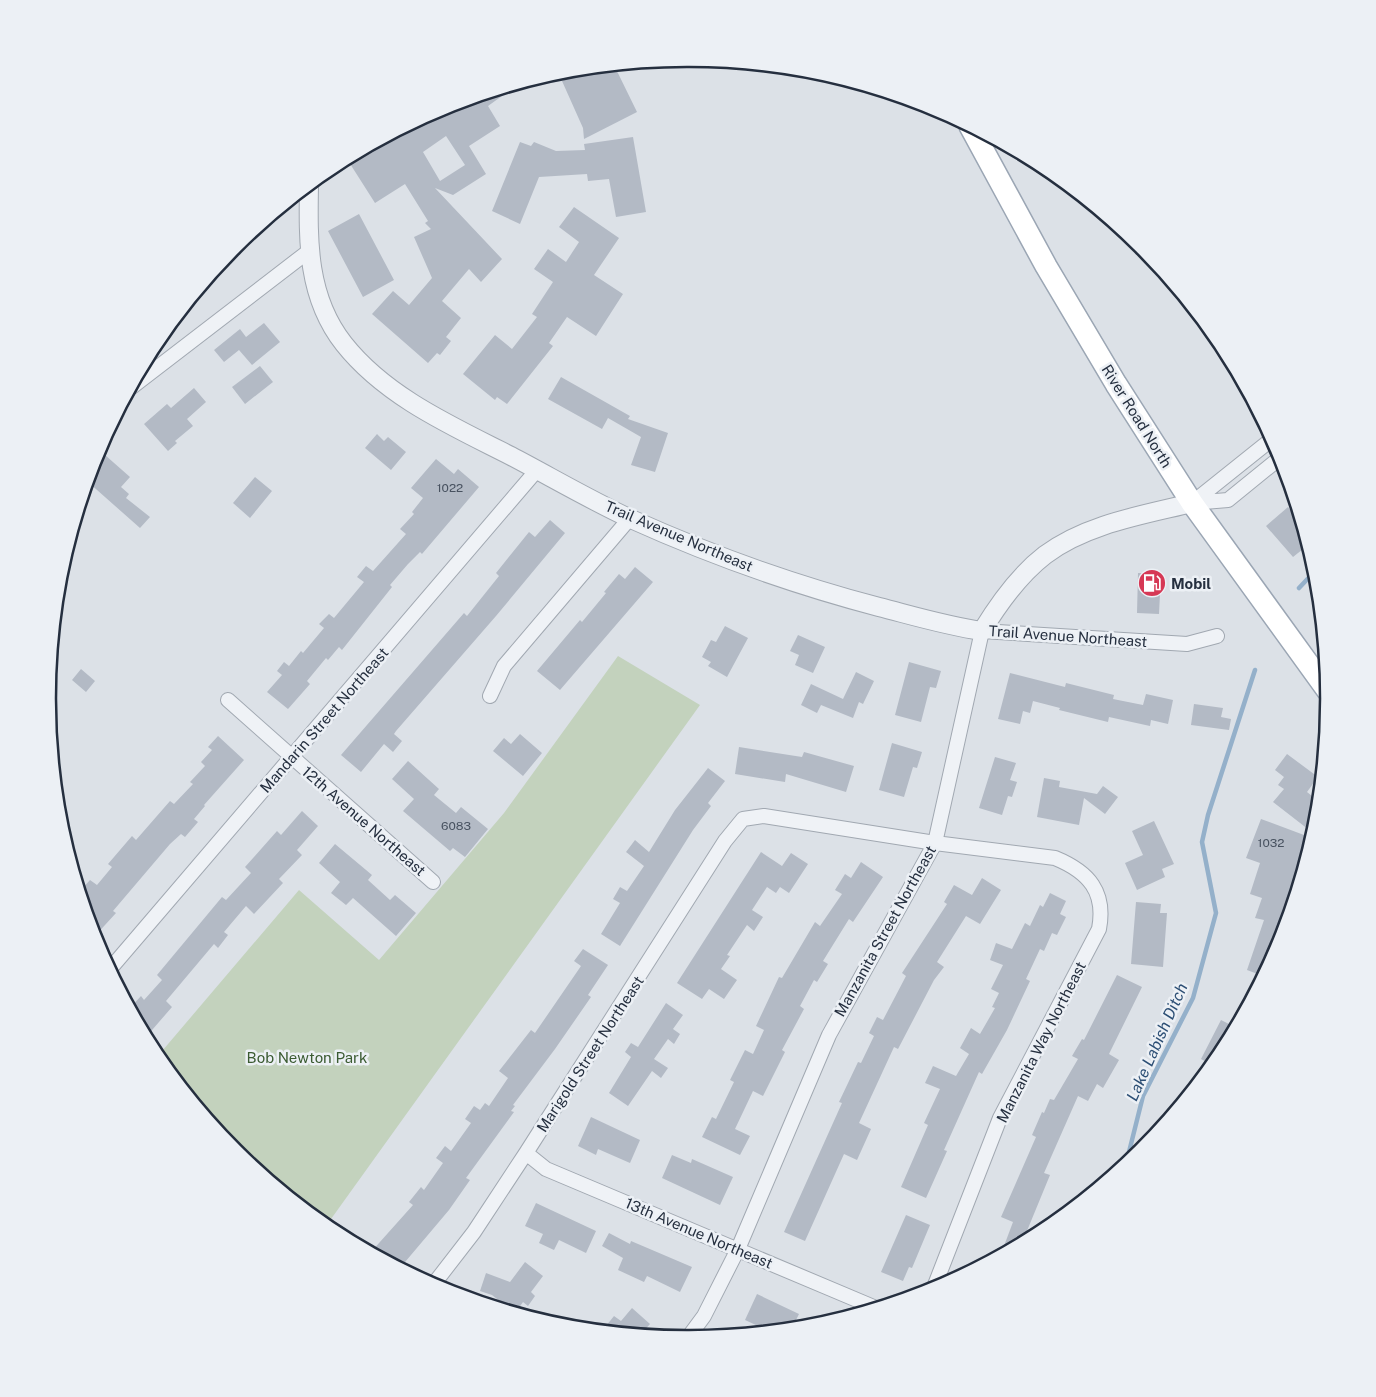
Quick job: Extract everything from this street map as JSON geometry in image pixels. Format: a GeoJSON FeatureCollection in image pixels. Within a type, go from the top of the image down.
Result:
{"type":"FeatureCollection","features":[{"type":"Feature","properties":{"kind":"main road","name":"River Road North"},"geometry":{"type":"LineString","coordinates":[[976,136],[1046,266],[1101,359],[1192,503],[1319,679]]}},
{"type":"Feature","properties":{"kind":"street","name":"Trail Avenue Northeast"},"geometry":{"type":"LineString","coordinates":[[309,193],[309,251],[312,276],[325,312],[344,344],[368,369],[414,404],[630,518],[740,564],[838,596],[955,627],[982,631],[1187,644],[1217,636]]}},
{"type":"Feature","properties":{"kind":"street"},"geometry":{"type":"LineString","coordinates":[[145,377],[309,251]]}},
{"type":"Feature","properties":{"kind":"street"},"geometry":{"type":"LineString","coordinates":[[1192,503],[1266,444]]}},
{"type":"Feature","properties":{"kind":"street"},"geometry":{"type":"LineString","coordinates":[[1192,503],[1228,500],[1274,462]]}},
{"type":"Feature","properties":{"kind":"street","name":"Mandarin Street Northeast"},"geometry":{"type":"LineString","coordinates":[[115,964],[538,470]]}},
{"type":"Feature","properties":{"kind":"street","name":"Manzanita Street Northeast"},"geometry":{"type":"LineString","coordinates":[[694,1330],[704,1316],[738,1249],[829,1035],[935,843],[982,631],[993,613],[1024,574],[1056,548],[1101,528],[1192,503]]}},
{"type":"Feature","properties":{"kind":"street"},"geometry":{"type":"LineString","coordinates":[[490,696],[504,666],[630,518]]}},
{"type":"Feature","properties":{"kind":"street","name":"12th Avenue Northeast"},"geometry":{"type":"LineString","coordinates":[[228,700],[433,882]]}},
{"type":"Feature","properties":{"kind":"street","name":"Marigold Street Northeast"},"geometry":{"type":"LineString","coordinates":[[438,1278],[474,1232],[725,841],[743,819],[764,816],[935,843]]}},
{"type":"Feature","properties":{"kind":"street","name":"Manzanita Way Northeast"},"geometry":{"type":"LineString","coordinates":[[935,843],[1055,858],[1070,864],[1088,878],[1098,894],[1103,911],[1099,929],[1000,1118],[937,1279]]}},
{"type":"Feature","properties":{"kind":"street","name":"13th Avenue Northeast"},"geometry":{"type":"LineString","coordinates":[[526,1153],[546,1169],[867,1304]]}},
{"type":"Feature","properties":{"kind":"green space","name":"Bob Newton Park"},"geometry":{"type":"Polygon","coordinates":[[[618,656],[700,705],[331,1220],[303,1200],[241,1145],[213,1115],[163,1050],[299,890],[379,960],[504,813],[618,656]]]}},
{"type":"Feature","properties":{"kind":"building"},"geometry":{"type":"Polygon","coordinates":[[[617,71],[637,112],[584,139],[583,128],[562,81],[617,71]]]}},
{"type":"Feature","properties":{"kind":"building"},"geometry":{"type":"Polygon","coordinates":[[[505,94],[488,106],[500,126],[469,146],[486,174],[453,195],[435,188],[502,259],[481,282],[469,269],[442,301],[461,318],[446,337],[451,341],[440,355],[437,353],[428,363],[372,314],[393,291],[409,305],[432,278],[414,237],[431,229],[425,223],[428,221],[405,184],[375,203],[351,165],[372,151],[446,115],[505,94]],[[446,136],[423,152],[440,181],[465,165],[446,136]]]}},
{"type":"Feature","properties":{"kind":"building"},"geometry":{"type":"Polygon","coordinates":[[[633,137],[646,212],[616,217],[609,179],[588,181],[587,174],[539,177],[520,224],[492,211],[520,142],[531,146],[534,142],[556,151],[585,150],[584,144],[633,137]]]}},
{"type":"Feature","properties":{"kind":"building"},"geometry":{"type":"Polygon","coordinates":[[[574,207],[619,238],[594,275],[623,294],[596,336],[567,317],[549,343],[553,346],[507,404],[497,397],[495,400],[463,374],[495,335],[512,349],[537,317],[532,314],[553,282],[534,269],[548,249],[566,262],[579,242],[559,227],[574,207]]]}},
{"type":"Feature","properties":{"kind":"building"},"geometry":{"type":"Polygon","coordinates":[[[359,214],[394,280],[363,297],[328,231],[359,214]]]}},
{"type":"Feature","properties":{"kind":"building"},"geometry":{"type":"Polygon","coordinates":[[[264,323],[280,342],[252,365],[239,350],[224,362],[214,350],[240,329],[246,337],[264,323]]]}},
{"type":"Feature","properties":{"kind":"building"},"geometry":{"type":"Polygon","coordinates":[[[260,366],[273,382],[245,404],[232,387],[260,366]]]}},
{"type":"Feature","properties":{"kind":"building"},"geometry":{"type":"Polygon","coordinates":[[[561,377],[630,416],[628,419],[668,433],[655,472],[631,465],[641,437],[608,418],[602,429],[548,399],[561,377]]]}},
{"type":"Feature","properties":{"kind":"building"},"geometry":{"type":"Polygon","coordinates":[[[194,388],[206,402],[187,419],[193,426],[175,441],[177,443],[168,451],[144,424],[167,404],[171,408],[194,388]]]}},
{"type":"Feature","properties":{"kind":"building"},"geometry":{"type":"Polygon","coordinates":[[[377,434],[384,441],[388,437],[406,452],[391,470],[365,448],[377,434]]]}},
{"type":"Feature","properties":{"kind":"building"},"geometry":{"type":"Polygon","coordinates":[[[105,455],[130,477],[121,487],[129,494],[126,498],[150,517],[140,528],[93,487],[105,455]]]}},
{"type":"Feature","properties":{"kind":"building"},"geometry":{"type":"Polygon","coordinates":[[[436,459],[454,474],[458,469],[479,487],[422,554],[420,552],[390,585],[392,587],[342,650],[339,647],[328,660],[326,658],[307,681],[310,684],[288,709],[267,692],[282,675],[277,671],[284,662],[289,666],[301,651],[303,653],[324,628],[319,624],[329,614],[334,618],[364,582],[357,577],[366,566],[373,571],[406,534],[400,529],[414,514],[412,512],[423,498],[411,488],[436,459]]]}},
{"type":"Feature","properties":{"kind":"building"},"geometry":{"type":"Polygon","coordinates":[[[255,477],[272,491],[250,518],[233,503],[255,477]]]}},
{"type":"Feature","properties":{"kind":"building"},"geometry":{"type":"Polygon","coordinates":[[[1288,507],[1302,550],[1293,557],[1266,526],[1288,507]]]}},
{"type":"Feature","properties":{"kind":"building"},"geometry":{"type":"Polygon","coordinates":[[[550,520],[565,533],[396,731],[394,734],[402,741],[393,752],[384,744],[361,772],[341,755],[464,613],[467,616],[499,576],[496,573],[529,532],[535,537],[550,520]]]}},
{"type":"Feature","properties":{"kind":"building"},"geometry":{"type":"Polygon","coordinates":[[[635,567],[653,582],[560,690],[537,671],[580,620],[582,622],[619,574],[625,579],[635,567]]]}},
{"type":"Feature","properties":{"kind":"building"},"geometry":{"type":"Polygon","coordinates":[[[1138,573],[1161,574],[1159,614],[1137,613],[1138,573]]]}},
{"type":"Feature","properties":{"kind":"building"},"geometry":{"type":"Polygon","coordinates":[[[725,626],[748,638],[727,677],[708,666],[711,662],[702,657],[711,640],[716,642],[725,626]]]}},
{"type":"Feature","properties":{"kind":"building"},"geometry":{"type":"Polygon","coordinates":[[[798,635],[825,647],[813,673],[795,665],[799,655],[790,651],[798,635]]]}},
{"type":"Feature","properties":{"kind":"building"},"geometry":{"type":"Polygon","coordinates":[[[909,662],[941,671],[936,688],[930,687],[921,722],[895,715],[909,662]]]}},
{"type":"Feature","properties":{"kind":"building"},"geometry":{"type":"Polygon","coordinates":[[[81,669],[95,681],[86,692],[72,680],[81,669]]]}},
{"type":"Feature","properties":{"kind":"building"},"geometry":{"type":"Polygon","coordinates":[[[856,672],[874,681],[863,704],[859,702],[853,718],[821,705],[817,713],[801,705],[811,684],[843,699],[856,672]]]}},
{"type":"Feature","properties":{"kind":"building"},"geometry":{"type":"Polygon","coordinates":[[[1010,673],[1065,687],[1066,683],[1114,695],[1113,699],[1143,705],[1146,694],[1173,700],[1168,724],[1151,720],[1150,726],[1109,717],[1108,722],[1059,710],[1060,708],[1033,701],[1030,713],[1023,711],[1020,724],[998,719],[1010,673]]]}},
{"type":"Feature","properties":{"kind":"building"},"geometry":{"type":"Polygon","coordinates":[[[1194,704],[1223,708],[1221,717],[1231,719],[1229,730],[1191,725],[1194,704]]]}},
{"type":"Feature","properties":{"kind":"building"},"geometry":{"type":"Polygon","coordinates":[[[520,734],[542,753],[523,776],[493,751],[504,738],[511,744],[520,734]]]}},
{"type":"Feature","properties":{"kind":"building"},"geometry":{"type":"Polygon","coordinates":[[[218,736],[244,760],[204,805],[194,819],[198,822],[185,837],[181,834],[170,844],[113,911],[116,913],[100,930],[85,886],[90,880],[97,885],[112,867],[108,864],[132,836],[136,840],[170,801],[174,804],[193,784],[190,782],[205,766],[201,762],[212,750],[208,747],[218,736]]]}},
{"type":"Feature","properties":{"kind":"building"},"geometry":{"type":"Polygon","coordinates":[[[892,743],[922,752],[917,768],[913,767],[904,797],[879,790],[892,743]]]}},
{"type":"Feature","properties":{"kind":"building"},"geometry":{"type":"Polygon","coordinates":[[[739,747],[802,757],[804,752],[854,766],[846,792],[786,774],[785,782],[735,774],[739,747]]]}},
{"type":"Feature","properties":{"kind":"building"},"geometry":{"type":"Polygon","coordinates":[[[1287,754],[1315,775],[1314,783],[1307,792],[1312,796],[1307,828],[1273,802],[1284,789],[1278,785],[1284,777],[1275,770],[1287,754]]]}},
{"type":"Feature","properties":{"kind":"building"},"geometry":{"type":"Polygon","coordinates":[[[995,757],[1016,763],[1010,780],[1017,782],[1012,797],[1008,796],[1002,815],[979,808],[995,757]]]}},
{"type":"Feature","properties":{"kind":"building"},"geometry":{"type":"Polygon","coordinates":[[[408,761],[439,789],[434,795],[456,813],[461,807],[488,829],[465,857],[453,848],[450,851],[403,811],[414,799],[392,779],[408,761]]]}},
{"type":"Feature","properties":{"kind":"building"},"geometry":{"type":"Polygon","coordinates":[[[708,768],[725,781],[708,803],[711,806],[693,830],[620,946],[601,934],[620,903],[613,899],[620,887],[627,891],[644,866],[626,852],[635,840],[649,852],[675,810],[708,768]]]}},
{"type":"Feature","properties":{"kind":"building"},"geometry":{"type":"Polygon","coordinates":[[[1044,778],[1060,781],[1059,787],[1097,794],[1103,786],[1118,797],[1105,814],[1084,798],[1079,825],[1037,817],[1044,778]]]}},
{"type":"Feature","properties":{"kind":"building"},"geometry":{"type":"Polygon","coordinates":[[[302,811],[318,826],[297,850],[302,855],[279,879],[283,883],[254,914],[246,906],[224,932],[228,935],[218,948],[214,944],[166,1001],[172,1007],[151,1031],[135,1003],[141,996],[144,1000],[162,980],[157,975],[222,897],[226,900],[251,873],[245,867],[277,831],[281,835],[302,811]]]}},
{"type":"Feature","properties":{"kind":"building"},"geometry":{"type":"Polygon","coordinates":[[[1261,819],[1305,835],[1286,902],[1257,974],[1247,970],[1264,920],[1255,918],[1262,898],[1250,894],[1260,863],[1246,858],[1261,819]]]}},
{"type":"Feature","properties":{"kind":"building"},"geometry":{"type":"Polygon","coordinates":[[[1154,821],[1174,864],[1162,869],[1165,877],[1137,890],[1125,863],[1143,855],[1132,831],[1154,821]]]}},
{"type":"Feature","properties":{"kind":"building"},"geometry":{"type":"Polygon","coordinates":[[[335,844],[372,875],[368,880],[390,900],[395,895],[416,913],[396,936],[353,898],[346,905],[331,893],[340,882],[319,863],[335,844]]]}},
{"type":"Feature","properties":{"kind":"building"},"geometry":{"type":"Polygon","coordinates":[[[761,852],[782,866],[791,853],[808,864],[789,893],[780,887],[776,893],[767,887],[752,910],[763,917],[754,931],[747,925],[727,955],[730,956],[721,969],[737,980],[724,999],[709,989],[702,999],[677,983],[761,852]]]}},
{"type":"Feature","properties":{"kind":"building"},"geometry":{"type":"Polygon","coordinates":[[[861,862],[883,877],[853,922],[849,919],[823,961],[828,964],[817,982],[814,980],[800,1006],[804,1009],[782,1050],[785,1052],[763,1096],[753,1091],[735,1129],[750,1136],[740,1155],[702,1137],[712,1117],[716,1119],[734,1082],[730,1080],[745,1050],[753,1054],[764,1030],[756,1026],[779,977],[782,978],[815,922],[820,926],[842,894],[835,890],[845,874],[851,878],[861,862]]]}},
{"type":"Feature","properties":{"kind":"building"},"geometry":{"type":"Polygon","coordinates":[[[982,878],[1001,890],[980,924],[966,916],[937,962],[944,967],[934,980],[898,1049],[894,1047],[859,1123],[871,1129],[857,1160],[844,1154],[805,1241],[784,1232],[842,1103],[839,1102],[858,1062],[861,1063],[874,1036],[869,1033],[877,1017],[883,1020],[906,976],[902,973],[947,904],[944,902],[954,885],[972,895],[982,878]]]}},
{"type":"Feature","properties":{"kind":"building"},"geometry":{"type":"Polygon","coordinates":[[[1050,893],[1066,901],[1060,914],[1066,917],[1057,935],[1052,933],[1044,951],[1040,949],[1026,979],[1030,981],[1007,1030],[982,1074],[979,1072],[944,1150],[947,1151],[926,1198],[901,1187],[928,1125],[924,1123],[940,1089],[925,1083],[933,1066],[956,1076],[969,1054],[960,1048],[971,1028],[980,1034],[995,1008],[992,1007],[999,993],[991,989],[1003,965],[990,960],[996,943],[1012,949],[1025,923],[1030,926],[1040,905],[1043,907],[1050,893]]]}},
{"type":"Feature","properties":{"kind":"building"},"geometry":{"type":"Polygon","coordinates":[[[1136,902],[1161,904],[1160,913],[1167,913],[1163,967],[1131,964],[1136,902]]]}},
{"type":"Feature","properties":{"kind":"building"},"geometry":{"type":"Polygon","coordinates":[[[583,949],[608,965],[588,995],[591,997],[513,1105],[515,1106],[511,1111],[514,1112],[466,1178],[470,1180],[449,1210],[404,1263],[375,1248],[413,1205],[409,1202],[421,1187],[424,1190],[443,1163],[436,1158],[445,1146],[451,1151],[471,1123],[465,1119],[474,1106],[480,1110],[485,1103],[489,1106],[508,1078],[499,1071],[531,1030],[535,1033],[581,966],[574,961],[583,949]]]}},
{"type":"Feature","properties":{"kind":"building"},"geometry":{"type":"Polygon","coordinates":[[[1117,975],[1142,987],[1109,1054],[1119,1060],[1103,1088],[1097,1084],[1088,1101],[1078,1096],[1044,1173],[1050,1175],[1027,1232],[1004,1246],[1013,1222],[1001,1217],[1036,1137],[1032,1135],[1042,1112],[1044,1113],[1050,1099],[1054,1100],[1078,1059],[1072,1056],[1082,1039],[1084,1040],[1117,975]]]}},
{"type":"Feature","properties":{"kind":"building"},"geometry":{"type":"Polygon","coordinates":[[[666,1003],[683,1015],[673,1029],[680,1034],[674,1044],[668,1039],[654,1059],[668,1068],[661,1078],[652,1071],[628,1106],[609,1093],[631,1057],[625,1052],[631,1043],[638,1047],[666,1003]]]}},
{"type":"Feature","properties":{"kind":"building"},"geometry":{"type":"Polygon","coordinates":[[[1221,1020],[1229,1024],[1205,1061],[1201,1059],[1221,1020]]]}},
{"type":"Feature","properties":{"kind":"building"},"geometry":{"type":"Polygon","coordinates":[[[591,1117],[640,1140],[630,1163],[598,1149],[596,1155],[578,1146],[591,1117]]]}},
{"type":"Feature","properties":{"kind":"building"},"geometry":{"type":"Polygon","coordinates":[[[672,1155],[691,1163],[692,1159],[733,1177],[720,1205],[662,1178],[672,1155]]]}},
{"type":"Feature","properties":{"kind":"building"},"geometry":{"type":"Polygon","coordinates":[[[536,1203],[596,1231],[586,1253],[559,1240],[554,1250],[539,1243],[543,1234],[525,1226],[536,1203]]]}},
{"type":"Feature","properties":{"kind":"building"},"geometry":{"type":"Polygon","coordinates":[[[906,1215],[930,1225],[912,1268],[909,1267],[903,1281],[881,1272],[906,1215]]]}},
{"type":"Feature","properties":{"kind":"building"},"geometry":{"type":"Polygon","coordinates":[[[609,1233],[630,1244],[631,1241],[692,1267],[680,1292],[647,1276],[644,1282],[618,1270],[623,1258],[602,1246],[609,1233]]]}},
{"type":"Feature","properties":{"kind":"building"},"geometry":{"type":"Polygon","coordinates":[[[525,1262],[543,1276],[531,1292],[535,1296],[528,1306],[523,1302],[519,1308],[500,1302],[492,1295],[480,1291],[486,1273],[510,1282],[525,1262]]]}},
{"type":"Feature","properties":{"kind":"building"},"geometry":{"type":"Polygon","coordinates":[[[757,1294],[799,1314],[797,1320],[770,1325],[758,1326],[745,1320],[757,1294]]]}},
{"type":"Feature","properties":{"kind":"building"},"geometry":{"type":"Polygon","coordinates":[[[632,1308],[650,1324],[646,1329],[607,1325],[614,1316],[621,1321],[632,1308]]]}},
{"type":"Feature","properties":{"kind":"waterway","name":"Lake Labish Ditch"},"geometry":{"type":"LineString","coordinates":[[1299,588],[1308,578]]}},
{"type":"Feature","properties":{"kind":"waterway","name":"Lake Labish Ditch"},"geometry":{"type":"LineString","coordinates":[[1129,1150],[1143,1096],[1193,998],[1216,913],[1202,842],[1208,815],[1255,670]]}},
{"type":"Feature","properties":{"kind":"place","name":"Mobil"},"geometry":{"type":"Point","coordinates":[1152,583]}}]}
